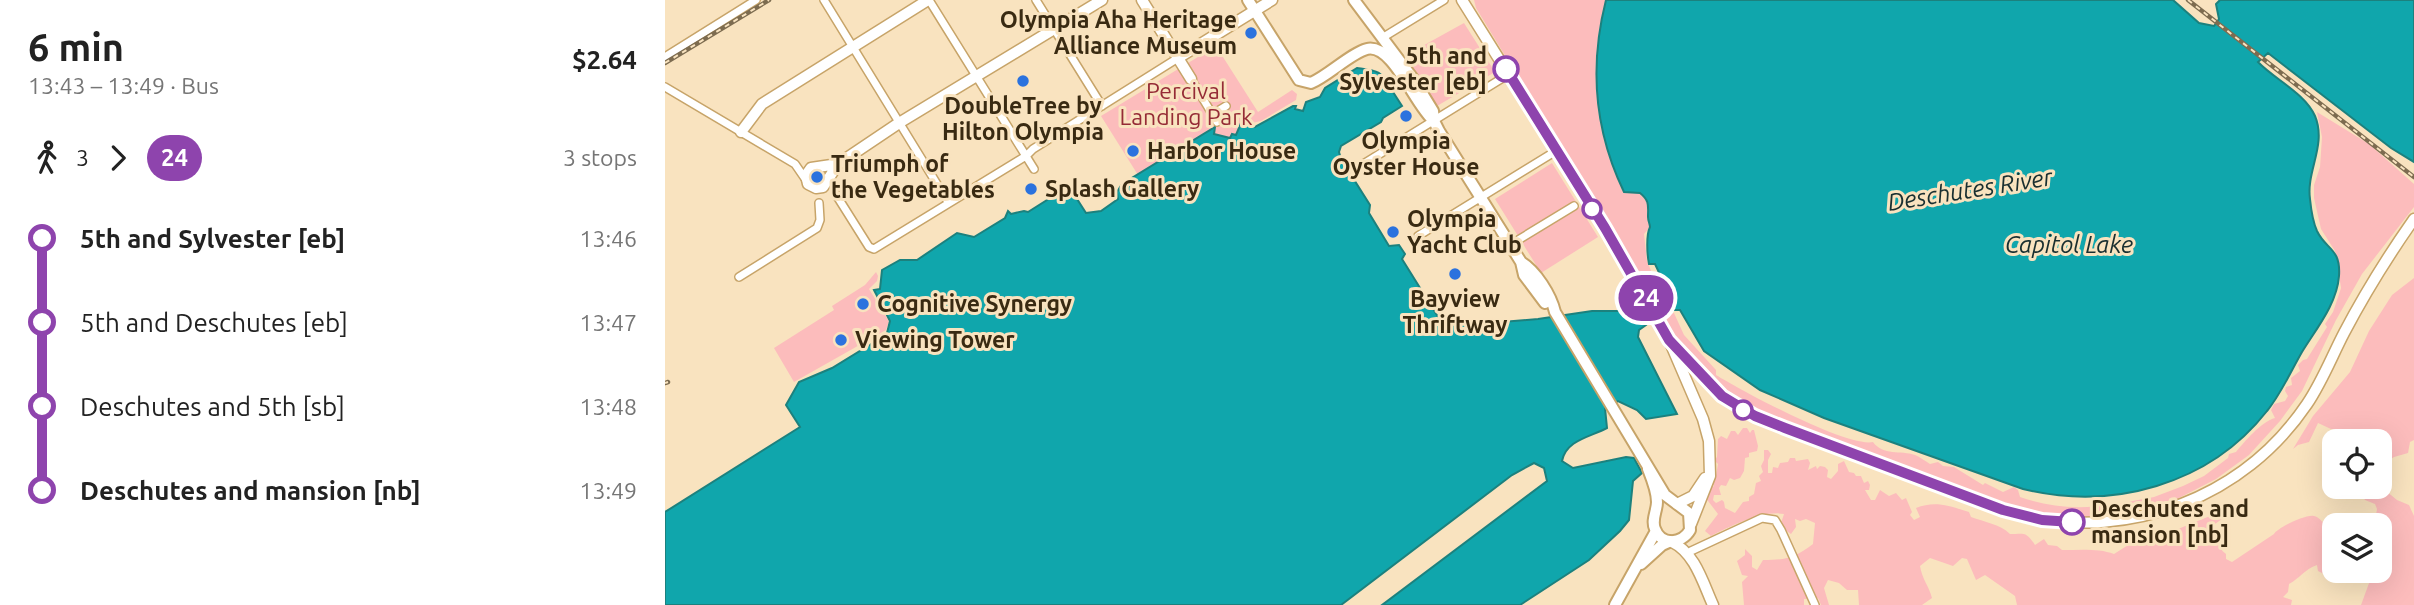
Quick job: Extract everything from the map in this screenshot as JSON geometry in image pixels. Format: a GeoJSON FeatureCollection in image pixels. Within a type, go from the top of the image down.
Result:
{"type":"FeatureCollection","features":[{"type":"Feature","properties":{"kind":"main road"},"geometry":{"type":"LineString","coordinates":[[1248,0],[1294,73],[1304,82],[1316,81],[1367,49],[1374,36],[1372,26]]}},
{"type":"Feature","properties":{"kind":"main road"},"geometry":{"type":"LineString","coordinates":[[1354,0],[1427,100],[1433,111],[1434,121]]}},
{"type":"Feature","properties":{"kind":"main road"},"geometry":{"type":"LineString","coordinates":[[1367,49],[1382,52],[1389,57],[1424,114],[1434,121],[1521,262],[1533,273],[1667,504],[1689,513],[1691,527],[1683,539],[1662,545],[1638,566]]}},
{"type":"Feature","properties":{"kind":"main road"},"geometry":{"type":"LineString","coordinates":[[1667,504],[1654,525],[1660,537],[1671,541]]}},
{"type":"Feature","properties":{"kind":"main road"},"geometry":{"type":"LineString","coordinates":[[1615,605],[1656,531]]}},
{"type":"Feature","properties":{"kind":"street"},"geometry":{"type":"LineString","coordinates":[[665,57],[757,0]]}},
{"type":"Feature","properties":{"kind":"street"},"geometry":{"type":"LineString","coordinates":[[824,0],[948,202]]}},
{"type":"Feature","properties":{"kind":"street"},"geometry":{"type":"LineString","coordinates":[[741,132],[762,104],[929,0],[1034,169]]}},
{"type":"Feature","properties":{"kind":"street"},"geometry":{"type":"LineString","coordinates":[[1036,0],[1102,106]]}},
{"type":"Feature","properties":{"kind":"street"},"geometry":{"type":"LineString","coordinates":[[795,164],[810,186],[820,188],[838,164],[899,123],[1102,0]]}},
{"type":"Feature","properties":{"kind":"street"},"geometry":{"type":"LineString","coordinates":[[1142,0],[1215,118],[1226,106]]}},
{"type":"Feature","properties":{"kind":"street"},"geometry":{"type":"LineString","coordinates":[[835,193],[869,247],[874,249],[1272,0]]}},
{"type":"Feature","properties":{"kind":"street"},"geometry":{"type":"LineString","coordinates":[[1382,38],[1444,0]]}},
{"type":"Feature","properties":{"kind":"street"},"geometry":{"type":"LineString","coordinates":[[1462,0],[1660,320],[1696,402],[1707,430],[1711,465],[1709,483],[1691,527],[1692,556],[1713,605]]}},
{"type":"Feature","properties":{"kind":"street"},"geometry":{"type":"LineString","coordinates":[[1365,163],[1509,74]]}},
{"type":"Feature","properties":{"kind":"street"},"geometry":{"type":"LineString","coordinates":[[665,87],[795,164],[838,164]]}},
{"type":"Feature","properties":{"kind":"street"},"geometry":{"type":"LineString","coordinates":[[1418,236],[1556,151]]}},
{"type":"Feature","properties":{"kind":"street"},"geometry":{"type":"LineString","coordinates":[[817,166],[825,169],[828,178]]}},
{"type":"Feature","properties":{"kind":"street"},"geometry":{"type":"LineString","coordinates":[[806,181],[807,172],[817,166]]}},
{"type":"Feature","properties":{"kind":"street"},"geometry":{"type":"LineString","coordinates":[[739,277],[817,228],[820,220],[818,203]]}},
{"type":"Feature","properties":{"kind":"street"},"geometry":{"type":"LineString","coordinates":[[1510,245],[1574,206]]}},
{"type":"Feature","properties":{"kind":"street"},"geometry":{"type":"LineString","coordinates":[[1669,340],[1722,396],[1755,416],[2022,516],[2062,522],[2119,520],[2171,509],[2216,490],[2276,442],[2309,401],[2370,284],[2414,219]]}},
{"type":"Feature","properties":{"kind":"street"},"geometry":{"type":"LineString","coordinates":[[1667,504],[1693,496],[1711,465]]}},
{"type":"Feature","properties":{"kind":"street"},"geometry":{"type":"LineString","coordinates":[[1692,556],[1709,543],[1762,518],[1775,520],[1815,605]]}},
{"type":"Feature","properties":{"kind":"street"},"geometry":{"type":"LineString","coordinates":[[1671,541],[1692,556]]}},
{"type":"Feature","properties":{"kind":"green space"},"geometry":{"type":"Polygon","coordinates":[[[1474,0],[1606,0],[1597,73],[1601,121],[1614,168],[1624,191],[1640,193],[1649,205],[1647,218],[1650,227],[1644,234],[1647,261],[1658,288],[1651,295],[1476,8],[1474,0]]]}},
{"type":"Feature","properties":{"kind":"green space"},"geometry":{"type":"Polygon","coordinates":[[[1464,23],[1495,72],[1437,106],[1406,59],[1417,49],[1464,23]]]}},
{"type":"Feature","properties":{"kind":"green space","name":"Percival Landing Park"},"geometry":{"type":"Polygon","coordinates":[[[1216,46],[1258,112],[1292,90],[1297,94],[1296,100],[1261,121],[1252,123],[1246,120],[1239,124],[1236,135],[1231,138],[1213,134],[1214,128],[1138,175],[1101,116],[1216,46]]]}},
{"type":"Feature","properties":{"kind":"green space"},"geometry":{"type":"Polygon","coordinates":[[[2317,112],[2369,144],[2414,184],[2414,207],[2362,274],[2336,320],[2302,391],[2280,421],[2249,455],[2216,479],[2177,499],[2118,514],[2073,518],[2017,507],[1985,496],[1740,403],[1705,375],[1665,319],[1667,314],[1674,313],[1684,335],[1716,370],[1716,375],[1819,428],[1860,442],[1873,442],[1887,451],[1915,455],[1930,464],[1938,462],[1943,466],[1954,467],[1983,485],[1985,483],[2003,492],[2014,487],[2020,497],[2043,503],[2090,507],[2154,497],[2204,476],[2228,458],[2229,454],[2236,452],[2259,427],[2275,418],[2271,410],[2274,404],[2285,401],[2288,396],[2286,387],[2292,385],[2291,378],[2300,371],[2298,365],[2307,359],[2327,327],[2325,324],[2333,312],[2341,288],[2335,251],[2321,229],[2314,198],[2322,137],[2317,112]]]}},
{"type":"Feature","properties":{"kind":"green space"},"geometry":{"type":"Polygon","coordinates":[[[1552,163],[1598,237],[1541,273],[1495,199],[1552,163]]]}},
{"type":"Feature","properties":{"kind":"green space"},"geometry":{"type":"Polygon","coordinates":[[[876,272],[877,281],[869,289],[889,322],[886,330],[794,382],[774,348],[834,310],[832,306],[865,285],[876,272]]]}},
{"type":"Feature","properties":{"kind":"green space"},"geometry":{"type":"Polygon","coordinates":[[[2414,278],[2414,440],[2410,442],[2408,453],[2392,458],[2392,429],[2331,429],[2318,423],[2309,442],[2293,449],[2313,416],[2350,372],[2369,331],[2392,295],[2414,278]]]}},
{"type":"Feature","properties":{"kind":"green space"},"geometry":{"type":"Polygon","coordinates":[[[1743,428],[1747,428],[1750,433],[1754,430],[1757,451],[1749,453],[1749,457],[1745,458],[1744,471],[1740,478],[1730,478],[1726,486],[1721,485],[1721,495],[1714,495],[1713,500],[1716,503],[1722,500],[1725,508],[1735,513],[1743,502],[1749,501],[1749,497],[1754,494],[1756,483],[1761,481],[1759,476],[1763,472],[1761,466],[1764,450],[1768,450],[1771,454],[1768,473],[1772,473],[1773,467],[1778,468],[1780,463],[1788,462],[1790,458],[1795,458],[1796,461],[1808,459],[1808,470],[1816,466],[1817,469],[1820,466],[1825,467],[1828,470],[1827,477],[1831,479],[1838,471],[1838,464],[1844,461],[1849,472],[1861,476],[1864,483],[1868,481],[1869,490],[1865,490],[1871,500],[1875,500],[1880,490],[1889,496],[1896,493],[1902,500],[1906,498],[1914,520],[1920,517],[1916,508],[1930,504],[1949,506],[1969,512],[1971,517],[1997,526],[2010,534],[2024,534],[2035,545],[2044,539],[2048,545],[2062,550],[2095,550],[2114,554],[2133,542],[2154,543],[2178,529],[2237,505],[2243,499],[2243,504],[2208,529],[2226,554],[2226,559],[2232,562],[2280,528],[2310,516],[2322,522],[2322,573],[2318,571],[2317,565],[2289,584],[2288,592],[2283,597],[2292,600],[2291,605],[2017,605],[2015,596],[1985,575],[1976,580],[1967,559],[1962,558],[1953,566],[1930,558],[1920,566],[1932,598],[1922,605],[1859,605],[1858,590],[1847,590],[1839,583],[1828,580],[1824,588],[1829,605],[1821,605],[1818,598],[1804,599],[1804,605],[1744,605],[1742,582],[1748,576],[1742,575],[1737,561],[1745,555],[1745,549],[1752,556],[1752,567],[1757,570],[1763,560],[1790,557],[1813,544],[1815,523],[1806,519],[1795,519],[1796,527],[1791,534],[1781,523],[1784,514],[1776,513],[1747,520],[1711,536],[1705,531],[1718,514],[1705,497],[1707,491],[1714,486],[1711,480],[1716,475],[1718,464],[1714,460],[1717,457],[1718,439],[1721,436],[1727,439],[1731,431],[1738,435],[1743,428]]]}},
{"type":"Feature","properties":{"kind":"green space"},"geometry":{"type":"Polygon","coordinates":[[[2392,496],[2409,505],[2414,516],[2414,605],[2361,605],[2369,583],[2392,583],[2392,513],[2376,513],[2375,504],[2364,499],[2392,499],[2392,496]]]}},
{"type":"Feature","properties":{"kind":"water","name":"Capitol Lake"},"geometry":{"type":"Polygon","coordinates":[[[1606,0],[2173,0],[2199,23],[2214,26],[2219,19],[2216,4],[2220,0],[2414,0],[2414,162],[2391,148],[2268,53],[2258,62],[2304,100],[2315,116],[2318,127],[2318,148],[2310,189],[2311,207],[2317,231],[2335,254],[2339,267],[2337,286],[2325,316],[2267,411],[2244,436],[2217,458],[2188,474],[2157,486],[2124,494],[2057,495],[2023,489],[1824,418],[1760,390],[1704,351],[1680,310],[1671,310],[1659,292],[1664,283],[1655,264],[1649,264],[1648,260],[1647,240],[1650,227],[1647,201],[1640,193],[1624,192],[1606,145],[1597,98],[1596,74],[1597,50],[1606,0]]]}},
{"type":"Feature","properties":{"kind":"water"},"geometry":{"type":"Polygon","coordinates":[[[1357,68],[1381,75],[1385,89],[1393,92],[1402,106],[1341,146],[1341,159],[1370,205],[1369,213],[1389,246],[1399,245],[1405,254],[1402,259],[1440,320],[1463,318],[1465,325],[1592,311],[1627,313],[1635,308],[1646,325],[1639,330],[1638,337],[1677,414],[1646,419],[1637,410],[1618,401],[1605,408],[1607,428],[1580,440],[1564,454],[1562,461],[1573,468],[1626,457],[1634,458],[1642,473],[1633,481],[1629,520],[1589,560],[1520,605],[1382,605],[1547,481],[1544,468],[1534,463],[1512,475],[1341,605],[665,605],[665,512],[800,427],[786,405],[799,382],[832,368],[887,333],[890,321],[874,290],[880,289],[882,270],[900,260],[917,260],[957,233],[974,237],[1005,218],[1008,211],[1011,214],[1028,212],[1063,190],[1077,199],[1086,213],[1101,211],[1118,199],[1117,192],[1122,184],[1215,127],[1214,134],[1230,138],[1232,134],[1236,135],[1241,123],[1255,127],[1293,106],[1303,111],[1306,102],[1320,97],[1325,88],[1357,68]]]}},
{"type":"Feature","properties":{"kind":"waterway","name":"Deschutes River"},"geometry":{"type":"LineString","coordinates":[[1641,317],[1676,292]]}},
{"type":"Feature","properties":{"kind":"railway"},"geometry":{"type":"LineString","coordinates":[[665,63],[769,0]]}},
{"type":"Feature","properties":{"kind":"railway"},"geometry":{"type":"LineString","coordinates":[[2188,0],[2414,177]]}},
{"type":"Feature","properties":{"kind":"bus line","name":"24"},"geometry":{"type":"LineString","coordinates":[[1506,69],[1605,228],[1660,320],[1669,340],[1714,390],[1755,416],[2003,510],[2042,520],[2072,522]]}},
{"type":"Feature","properties":{"kind":"place","name":"Olympia Aha Heritage Alliance Museum"},"geometry":{"type":"Point","coordinates":[1251,33]}},
{"type":"Feature","properties":{"kind":"place","name":"5th and Sylvester [eb]"},"geometry":{"type":"Point","coordinates":[1506,69]}},
{"type":"Feature","properties":{"kind":"place","name":"DoubleTree by Hilton Olympia"},"geometry":{"type":"Point","coordinates":[1023,81]}},
{"type":"Feature","properties":{"kind":"place","name":"Olympia Oyster House"},"geometry":{"type":"Point","coordinates":[1406,116]}},
{"type":"Feature","properties":{"kind":"place","name":"Harbor House"},"geometry":{"type":"Point","coordinates":[1133,151]}},
{"type":"Feature","properties":{"kind":"place","name":"Triumph of the Vegetables"},"geometry":{"type":"Point","coordinates":[817,177]}},
{"type":"Feature","properties":{"kind":"place","name":"Splash Gallery"},"geometry":{"type":"Point","coordinates":[1031,189]}},
{"type":"Feature","properties":{"kind":"place","name":"Olympia Yacht Club"},"geometry":{"type":"Point","coordinates":[1393,232]}},
{"type":"Feature","properties":{"kind":"place","name":"Bayview Thriftway"},"geometry":{"type":"Point","coordinates":[1455,274]}},
{"type":"Feature","properties":{"kind":"place","name":"Cognitive Synergy"},"geometry":{"type":"Point","coordinates":[863,304]}},
{"type":"Feature","properties":{"kind":"place","name":"Viewing Tower"},"geometry":{"type":"Point","coordinates":[841,340]}},
{"type":"Feature","properties":{"kind":"place","name":"Deschutes and mansion [nb]"},"geometry":{"type":"Point","coordinates":[2072,522]}}]}
